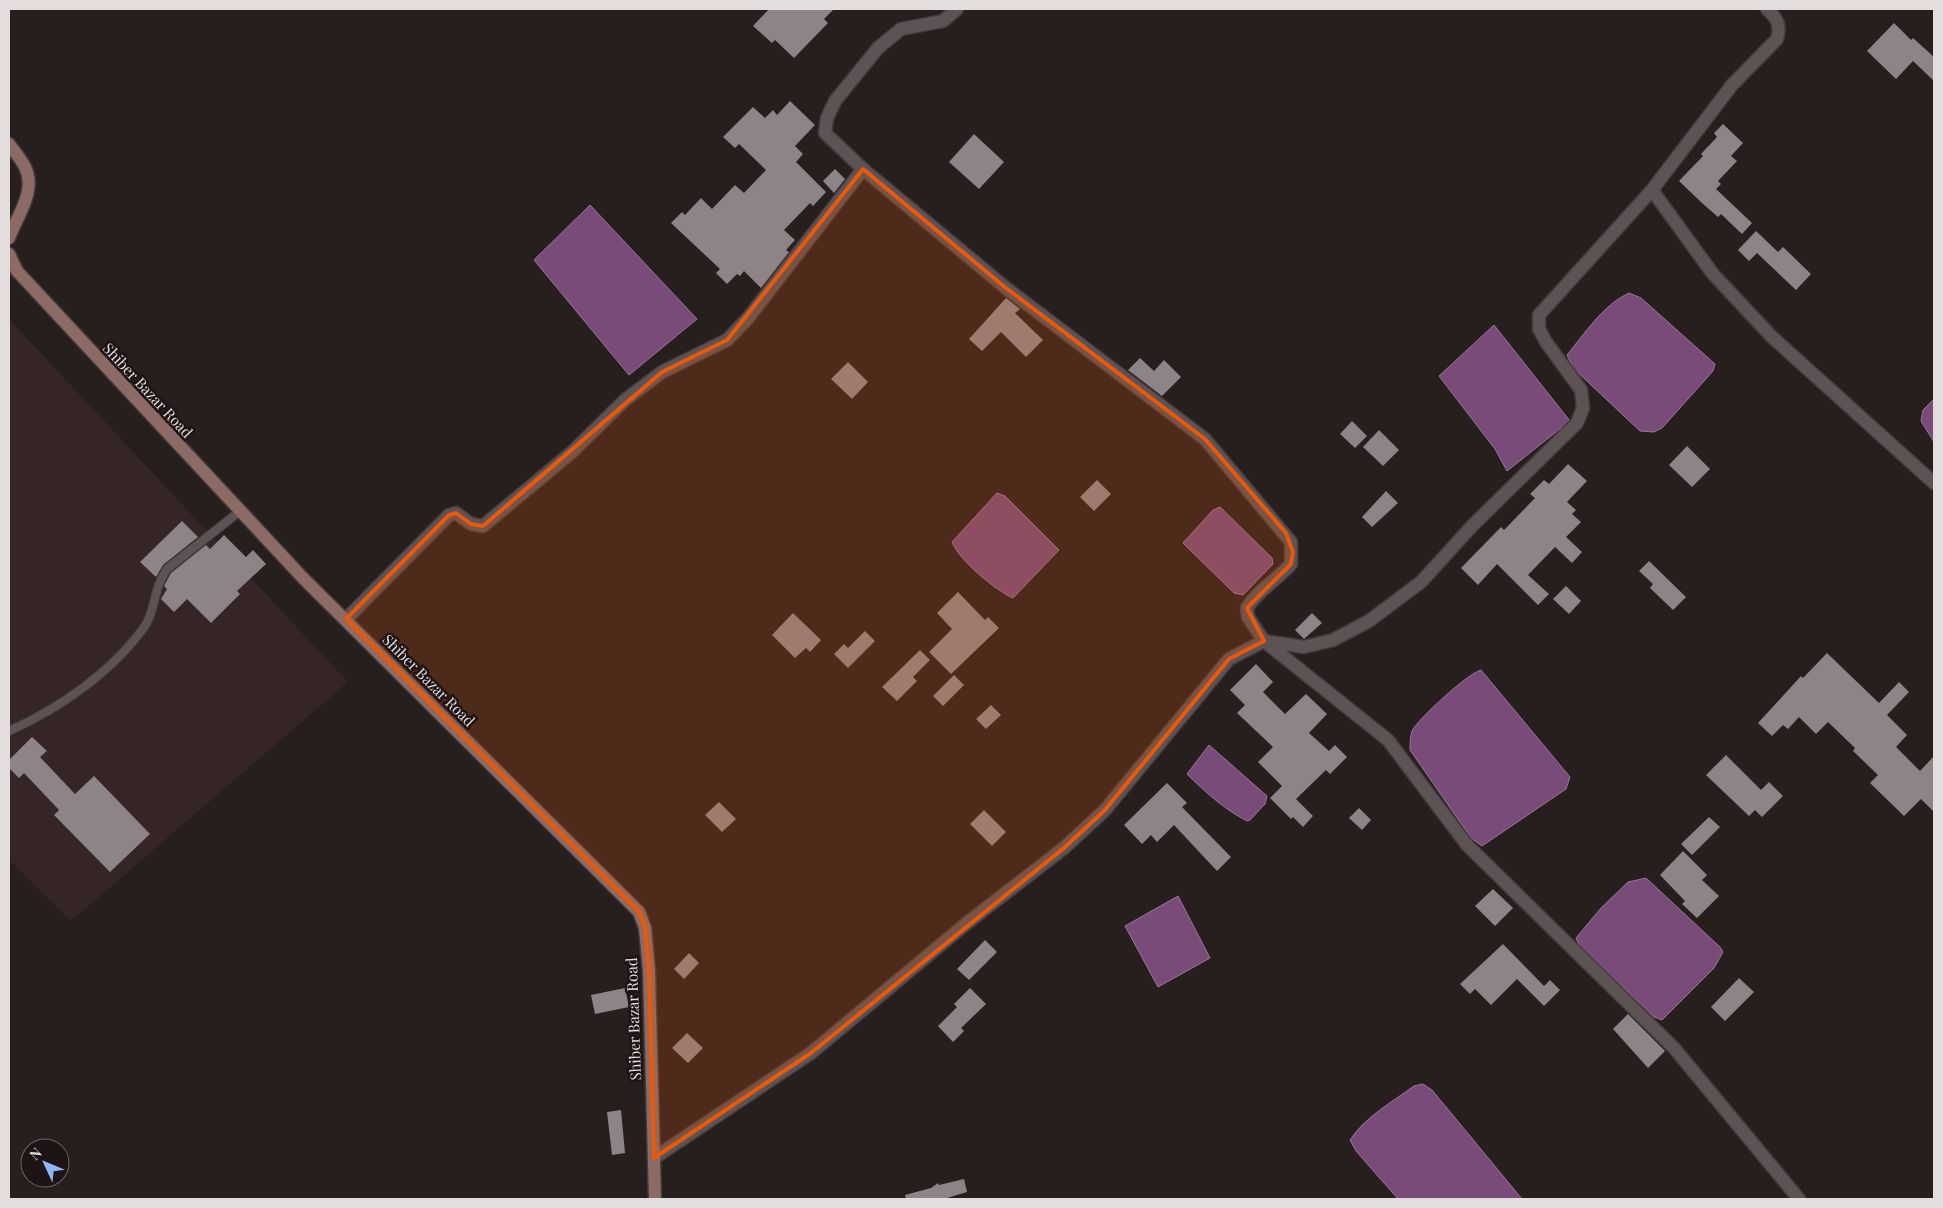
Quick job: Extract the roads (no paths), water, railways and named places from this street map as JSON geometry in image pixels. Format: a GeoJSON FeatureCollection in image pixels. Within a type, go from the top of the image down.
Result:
{"type":"FeatureCollection","features":[{"type":"Feature","properties":{"kind":"street"},"geometry":{"type":"LineString","coordinates":[[957,9],[943,21],[901,29],[878,48],[835,101],[827,118],[826,133],[863,169],[1006,288],[1206,439],[1292,542],[1291,564],[1277,580],[1260,591],[1247,608],[1248,617],[1264,641],[1388,740],[1467,845],[1674,1048],[1798,1199]]}},
{"type":"Feature","properties":{"kind":"street"},"geometry":{"type":"LineString","coordinates":[[654,1158],[811,1053],[967,923],[1064,848],[1105,810],[1229,659],[1264,641],[1304,647],[1333,640],[1369,621],[1421,582],[1473,525],[1578,423],[1583,408],[1581,390],[1546,342],[1539,329],[1539,315],[1652,190],[1732,85],[1777,39],[1780,30],[1777,19],[1767,9]]}},
{"type":"Feature","properties":{"kind":"street"},"geometry":{"type":"LineString","coordinates":[[9,144],[25,168],[28,180],[25,202],[9,238]]}},
{"type":"Feature","properties":{"kind":"street"},"geometry":{"type":"LineString","coordinates":[[346,620],[449,515],[456,513],[471,524],[483,526],[662,372],[727,340],[748,318],[863,169]]}},
{"type":"Feature","properties":{"kind":"street"},"geometry":{"type":"LineString","coordinates":[[1652,190],[1713,274],[1772,337],[1934,483]]}},
{"type":"Feature","properties":{"kind":"street","name":"Shiber Bazar Road"},"geometry":{"type":"LineString","coordinates":[[9,254],[17,272],[240,511],[346,620],[639,912],[645,928],[649,971],[655,1199]]}},
{"type":"Feature","properties":{"kind":"lane"},"geometry":{"type":"LineString","coordinates":[[9,731],[48,711],[115,661],[145,625],[151,612],[158,581],[167,569],[240,511]]}}]}
